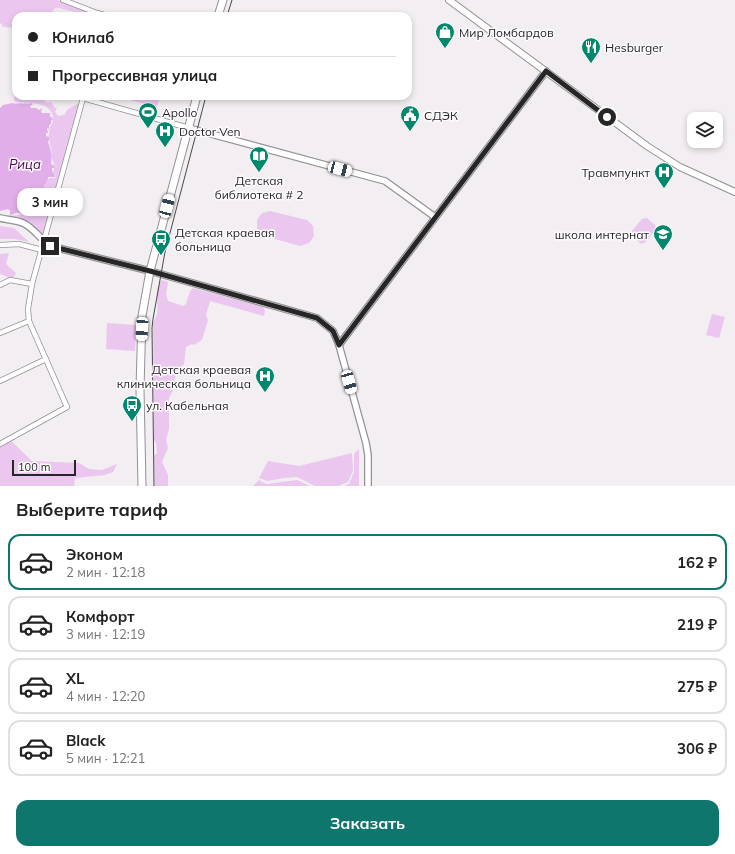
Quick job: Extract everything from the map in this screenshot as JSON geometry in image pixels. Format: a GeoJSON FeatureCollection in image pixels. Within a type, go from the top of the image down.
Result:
{"type":"FeatureCollection","features":[{"type":"Feature","properties":{"kind":"main road"},"geometry":{"type":"LineString","coordinates":[[219,12],[223,0]]}},
{"type":"Feature","properties":{"kind":"main road"},"geometry":{"type":"LineString","coordinates":[[449,0],[647,146],[680,167],[735,192]]}},
{"type":"Feature","properties":{"kind":"main road"},"geometry":{"type":"LineString","coordinates":[[142,486],[140,356],[142,316],[150,271],[196,100]]}},
{"type":"Feature","properties":{"kind":"street"},"geometry":{"type":"LineString","coordinates":[[63,0],[94,12]]}},
{"type":"Feature","properties":{"kind":"street"},"geometry":{"type":"LineString","coordinates":[[339,345],[546,71]]}},
{"type":"Feature","properties":{"kind":"street"},"geometry":{"type":"LineString","coordinates":[[0,444],[67,407],[29,321],[28,309],[32,284],[82,100]]}},
{"type":"Feature","properties":{"kind":"street"},"geometry":{"type":"LineString","coordinates":[[90,100],[385,181],[435,217]]}},
{"type":"Feature","properties":{"kind":"street"},"geometry":{"type":"LineString","coordinates":[[0,218],[23,223],[50,246],[150,271],[317,318],[333,331],[339,345],[366,443],[368,455],[368,486]]}},
{"type":"Feature","properties":{"kind":"street"},"geometry":{"type":"LineString","coordinates":[[0,245],[19,244],[42,250]]}},
{"type":"Feature","properties":{"kind":"street"},"geometry":{"type":"LineString","coordinates":[[0,285],[10,280],[32,284]]}},
{"type":"Feature","properties":{"kind":"street"},"geometry":{"type":"LineString","coordinates":[[0,333],[29,321]]}},
{"type":"Feature","properties":{"kind":"street"},"geometry":{"type":"LineString","coordinates":[[0,380],[46,359]]}},
{"type":"Feature","properties":{"kind":"shaded area"},"geometry":{"type":"Polygon","coordinates":[[[0,0],[58,0],[90,12],[75,12],[57,8],[52,12],[12,12],[12,27],[2,26],[0,23],[0,0]]]}},
{"type":"Feature","properties":{"kind":"shaded area"},"geometry":{"type":"Polygon","coordinates":[[[14,100],[42,100],[48,103],[51,102],[54,107],[57,108],[55,112],[58,116],[64,115],[68,109],[81,102],[44,235],[25,221],[0,216],[26,213],[33,207],[41,208],[39,201],[37,200],[41,195],[47,194],[44,188],[49,178],[55,178],[56,176],[53,171],[55,166],[51,157],[49,136],[49,130],[53,121],[50,110],[40,104],[16,102],[14,100]]]}},
{"type":"Feature","properties":{"kind":"shaded area"},"geometry":{"type":"Polygon","coordinates":[[[130,100],[159,100],[157,107],[130,100]]]}},
{"type":"Feature","properties":{"kind":"shaded area"},"geometry":{"type":"Polygon","coordinates":[[[270,211],[307,220],[313,226],[314,236],[309,243],[300,246],[264,236],[257,230],[257,220],[262,213],[270,211]]]}},
{"type":"Feature","properties":{"kind":"shaded area"},"geometry":{"type":"Polygon","coordinates":[[[647,218],[655,225],[656,229],[646,242],[641,244],[632,236],[631,232],[642,219],[647,218]]]}},
{"type":"Feature","properties":{"kind":"shaded area"},"geometry":{"type":"Polygon","coordinates":[[[0,226],[14,228],[29,242],[15,239],[0,239],[0,226]]]}},
{"type":"Feature","properties":{"kind":"shaded area"},"geometry":{"type":"Polygon","coordinates":[[[9,253],[6,264],[16,273],[14,277],[8,277],[0,274],[0,254],[9,253]]]}},
{"type":"Feature","properties":{"kind":"shaded area"},"geometry":{"type":"Polygon","coordinates":[[[162,280],[168,282],[166,294],[168,301],[183,306],[186,304],[190,291],[193,288],[263,307],[265,311],[264,316],[210,301],[206,315],[208,320],[202,340],[194,345],[192,344],[186,347],[184,364],[177,371],[174,381],[174,389],[169,398],[169,429],[166,440],[168,448],[162,462],[168,475],[168,486],[155,486],[154,456],[157,453],[156,443],[154,440],[153,323],[157,314],[158,287],[162,280]]]}},
{"type":"Feature","properties":{"kind":"shaded area"},"geometry":{"type":"Polygon","coordinates":[[[712,314],[725,317],[719,338],[706,335],[712,314]]]}},
{"type":"Feature","properties":{"kind":"shaded area"},"geometry":{"type":"Polygon","coordinates":[[[107,323],[136,325],[135,351],[106,349],[107,323]]]}},
{"type":"Feature","properties":{"kind":"shaded area"},"geometry":{"type":"Polygon","coordinates":[[[10,440],[32,461],[79,463],[89,469],[102,470],[117,464],[113,472],[105,475],[75,478],[74,486],[0,486],[0,446],[10,440]]]}},
{"type":"Feature","properties":{"kind":"shaded area"},"geometry":{"type":"Polygon","coordinates":[[[359,449],[359,486],[344,486],[349,484],[354,472],[354,454],[359,449]]]}},
{"type":"Feature","properties":{"kind":"shaded area"},"geometry":{"type":"Polygon","coordinates":[[[352,453],[353,471],[348,482],[338,486],[315,486],[297,477],[267,481],[259,478],[268,461],[299,466],[352,453]]]}},
{"type":"Feature","properties":{"kind":"shaded area"},"geometry":{"type":"Polygon","coordinates":[[[259,480],[266,484],[297,480],[310,486],[253,486],[259,480]]]}},
{"type":"Feature","properties":{"kind":"water","name":"Рица"},"geometry":{"type":"Polygon","coordinates":[[[12,103],[31,103],[33,104],[30,106],[31,108],[36,108],[39,110],[43,108],[41,111],[42,113],[50,113],[50,116],[53,119],[49,125],[49,129],[47,128],[48,133],[46,133],[46,136],[49,137],[48,142],[51,153],[51,164],[55,166],[52,168],[52,171],[55,177],[48,177],[48,180],[44,186],[46,194],[43,195],[42,193],[39,193],[36,199],[39,201],[41,208],[30,208],[21,214],[17,213],[10,215],[10,211],[8,209],[0,211],[0,108],[3,105],[12,103]]]}},
{"type":"Feature","properties":{"kind":"tram line"},"geometry":{"type":"LineString","coordinates":[[228,12],[232,0]]}},
{"type":"Feature","properties":{"kind":"tram line"},"geometry":{"type":"LineString","coordinates":[[154,486],[153,319],[165,252],[205,100]]}},
{"type":"Feature","properties":{"kind":"place","name":"Мир Ломбардов"},"geometry":{"type":"Point","coordinates":[445,49]}},
{"type":"Feature","properties":{"kind":"place","name":"Hesburger"},"geometry":{"type":"Point","coordinates":[591,64]}},
{"type":"Feature","properties":{"kind":"place","name":"Apollo"},"geometry":{"type":"Point","coordinates":[148,129]}},
{"type":"Feature","properties":{"kind":"place","name":"СДЭК"},"geometry":{"type":"Point","coordinates":[410,132]}},
{"type":"Feature","properties":{"kind":"place","name":"Doctor Ven"},"geometry":{"type":"Point","coordinates":[165,148]}},
{"type":"Feature","properties":{"kind":"place","name":"Детская библиотека # 2"},"geometry":{"type":"Point","coordinates":[259,173]}},
{"type":"Feature","properties":{"kind":"place","name":"Травмпункт"},"geometry":{"type":"Point","coordinates":[664,189]}},
{"type":"Feature","properties":{"kind":"place","name":"школа интернат"},"geometry":{"type":"Point","coordinates":[663,251]}},
{"type":"Feature","properties":{"kind":"place","name":"Детская краевая больница"},"geometry":{"type":"Point","coordinates":[161,256]}},
{"type":"Feature","properties":{"kind":"place","name":"Детская краевая клиническая больница"},"geometry":{"type":"Point","coordinates":[265,393]}},
{"type":"Feature","properties":{"kind":"place","name":"ул. Кабельная"},"geometry":{"type":"Point","coordinates":[132,422]}},
{"type":"Feature","properties":{"kind":"route"},"geometry":{"type":"LineString","coordinates":[[50,246],[150,271],[317,318],[333,331],[339,345],[546,71],[607,117]]}}]}
